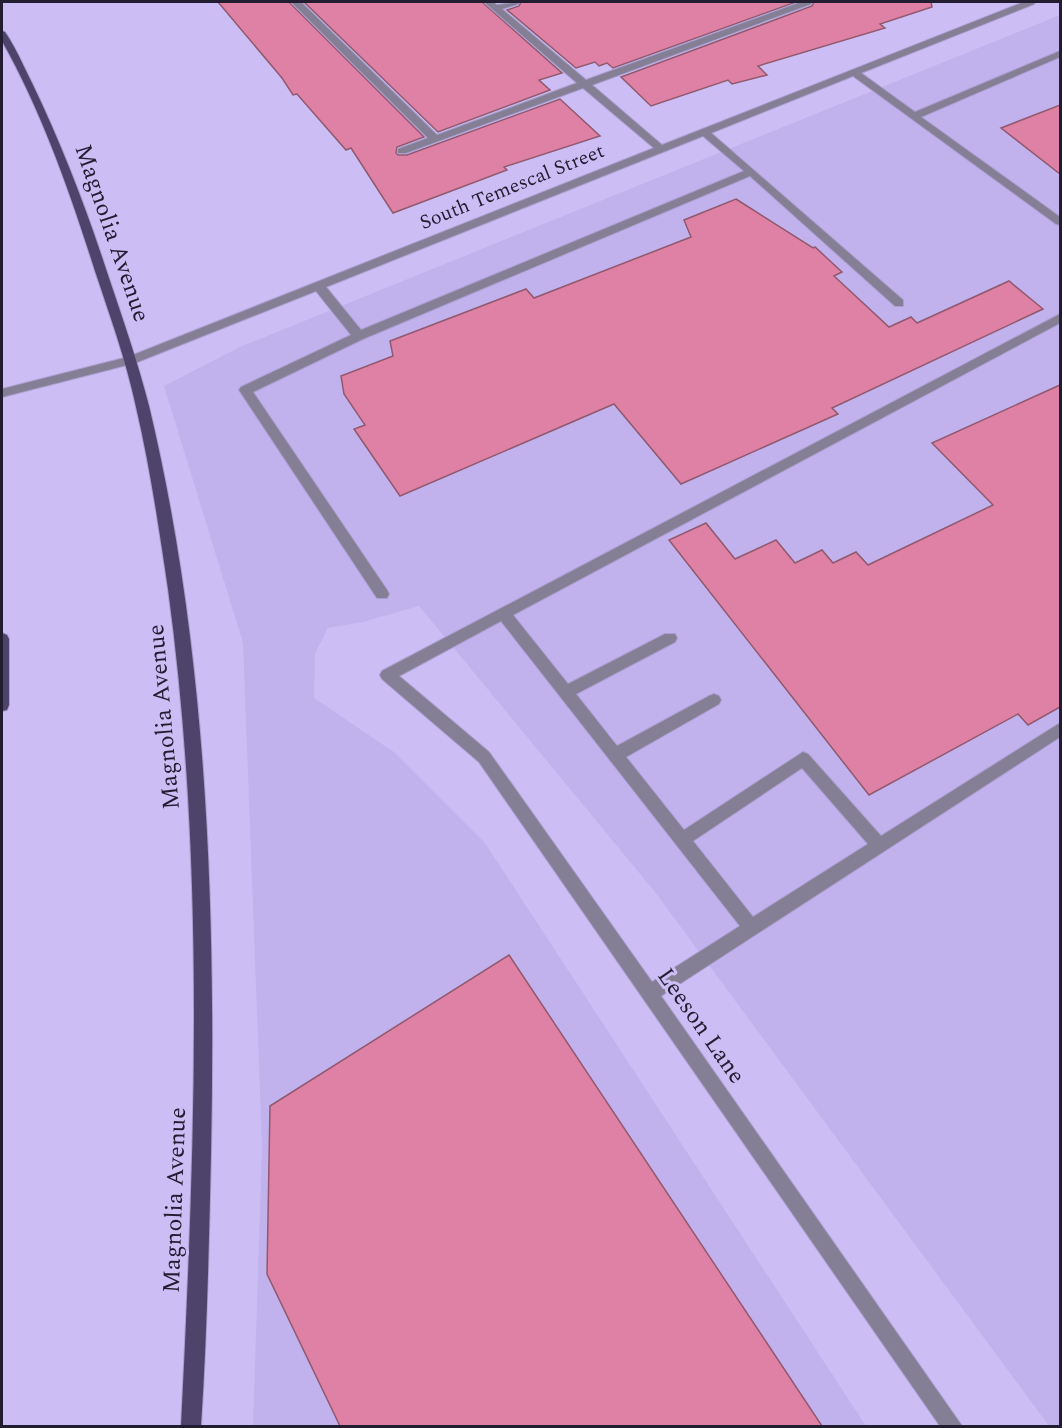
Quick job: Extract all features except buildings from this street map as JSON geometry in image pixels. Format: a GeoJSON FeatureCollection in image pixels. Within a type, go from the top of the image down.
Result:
{"type":"FeatureCollection","features":[{"type":"Feature","properties":{"kind":"main road","name":"Magnolia Avenue"},"geometry":{"type":"LineString","coordinates":[[2,34],[55,140],[82,209],[130,360],[161,495],[176,588],[189,691],[197,813],[204,1004],[198,1260],[191,1426]]}},
{"type":"Feature","properties":{"kind":"main road"},"geometry":{"type":"LineString","coordinates":[[2,56],[24,78]]}},
{"type":"Feature","properties":{"kind":"main road"},"geometry":{"type":"LineString","coordinates":[[2,639],[2,705]]}},
{"type":"Feature","properties":{"kind":"street"},"geometry":{"type":"LineString","coordinates":[[296,2],[435,139]]}},
{"type":"Feature","properties":{"kind":"street"},"geometry":{"type":"LineString","coordinates":[[491,5],[515,2]]}},
{"type":"Feature","properties":{"kind":"street"},"geometry":{"type":"LineString","coordinates":[[402,151],[808,2]]}},
{"type":"Feature","properties":{"kind":"street","name":"South Temescal Street"},"geometry":{"type":"LineString","coordinates":[[2,393],[130,360],[1031,2]]}},
{"type":"Feature","properties":{"kind":"street"},"geometry":{"type":"LineString","coordinates":[[491,5],[661,149]]}},
{"type":"Feature","properties":{"kind":"street"},"geometry":{"type":"LineString","coordinates":[[914,116],[1060,54]]}},
{"type":"Feature","properties":{"kind":"street"},"geometry":{"type":"LineString","coordinates":[[853,72],[1060,222]]}},
{"type":"Feature","properties":{"kind":"street"},"geometry":{"type":"LineString","coordinates":[[705,132],[899,303]]}},
{"type":"Feature","properties":{"kind":"street"},"geometry":{"type":"LineString","coordinates":[[382,594],[245,390],[359,336],[751,172]]}},
{"type":"Feature","properties":{"kind":"street"},"geometry":{"type":"LineString","coordinates":[[318,285],[359,336]]}},
{"type":"Feature","properties":{"kind":"street"},"geometry":{"type":"LineString","coordinates":[[751,927],[503,614],[1060,318]]}},
{"type":"Feature","properties":{"kind":"street","name":"Leeson Lane"},"geometry":{"type":"LineString","coordinates":[[503,614],[387,675],[484,757],[952,1426]]}},
{"type":"Feature","properties":{"kind":"street"},"geometry":{"type":"LineString","coordinates":[[566,693],[670,638]]}},
{"type":"Feature","properties":{"kind":"street"},"geometry":{"type":"LineString","coordinates":[[615,755],[714,700]]}},
{"type":"Feature","properties":{"kind":"street"},"geometry":{"type":"LineString","coordinates":[[650,993],[1060,729]]}},
{"type":"Feature","properties":{"kind":"street"},"geometry":{"type":"LineString","coordinates":[[682,840],[803,759],[879,845]]}},
{"type":"Feature","properties":{"kind":"shaded area"},"geometry":{"type":"Polygon","coordinates":[[[1060,15],[1060,1426],[1049,1426],[655,892],[419,606],[363,622],[328,628],[315,654],[314,698],[394,752],[485,843],[866,1426],[253,1426],[262,1146],[243,643],[164,386],[242,346],[1060,15]]]}}]}
